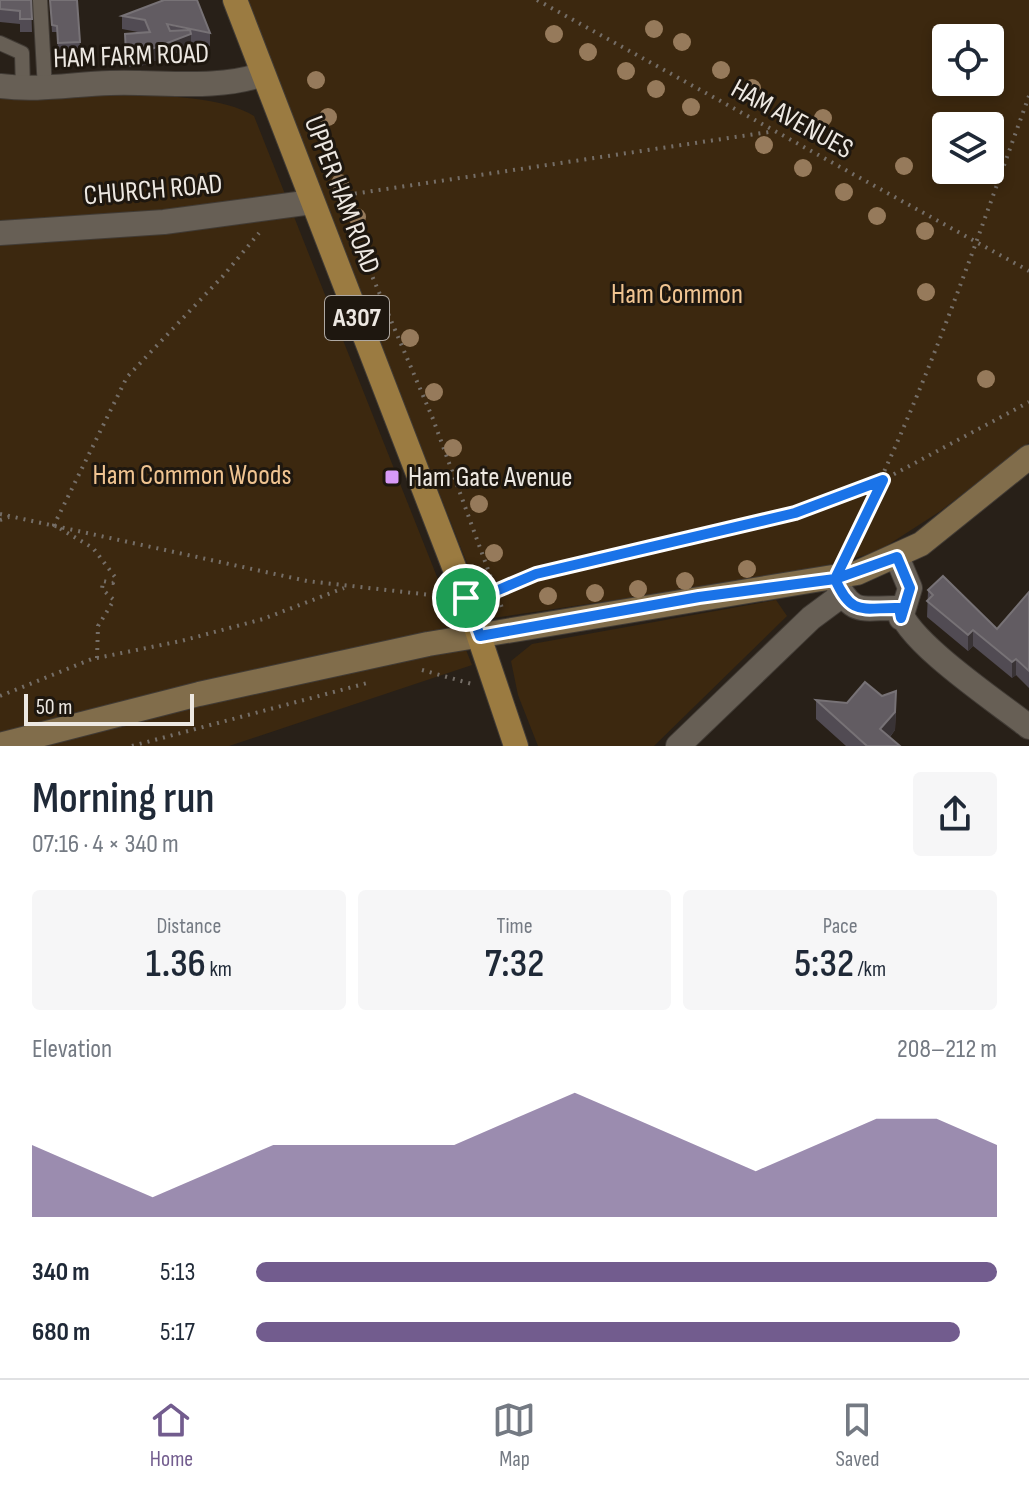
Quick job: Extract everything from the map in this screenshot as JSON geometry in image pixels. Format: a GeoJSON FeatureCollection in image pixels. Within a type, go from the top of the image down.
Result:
{"type":"FeatureCollection","features":[{"type":"Feature","properties":{"kind":"main road","name":"UPPER HAM ROAD"},"geometry":{"type":"LineString","coordinates":[[235,0],[456,598],[480,636]]}},
{"type":"Feature","properties":{"kind":"main road","name":"A307"},"geometry":{"type":"LineString","coordinates":[[480,636],[516,746]]}},
{"type":"Feature","properties":{"kind":"street","name":"HAM FARM ROAD"},"geometry":{"type":"LineString","coordinates":[[23,88],[110,83],[224,84],[263,74]]}},
{"type":"Feature","properties":{"kind":"street","name":"CHURCH ROAD"},"geometry":{"type":"LineString","coordinates":[[0,233],[164,222],[312,202]]}},
{"type":"Feature","properties":{"kind":"street"},"geometry":{"type":"LineString","coordinates":[[678,746],[811,618],[838,587],[897,557],[945,526],[1029,457]]}},
{"type":"Feature","properties":{"kind":"street"},"geometry":{"type":"LineString","coordinates":[[897,557],[910,588],[901,618]]}},
{"type":"Feature","properties":{"kind":"street"},"geometry":{"type":"LineString","coordinates":[[838,587],[858,608],[869,611],[899,608],[901,618],[928,647],[1029,727]]}},
{"type":"Feature","properties":{"kind":"street"},"geometry":{"type":"LineString","coordinates":[[0,745],[199,694],[480,636],[699,597],[838,587]]}},
{"type":"Feature","properties":{"kind":"lane"},"geometry":{"type":"LineString","coordinates":[[23,88],[40,0]]}},
{"type":"Feature","properties":{"kind":"lane"},"geometry":{"type":"LineString","coordinates":[[0,43],[22,53],[23,88]]}},
{"type":"Feature","properties":{"kind":"path","name":"HAM AVENUES"},"geometry":{"type":"LineString","coordinates":[[537,0],[1029,271]]}},
{"type":"Feature","properties":{"kind":"path"},"geometry":{"type":"LineString","coordinates":[[838,587],[931,367],[1029,96]]}},
{"type":"Feature","properties":{"kind":"path"},"geometry":{"type":"LineString","coordinates":[[338,196],[771,131]]}},
{"type":"Feature","properties":{"kind":"path"},"geometry":{"type":"LineString","coordinates":[[333,184],[428,405],[510,631]]}},
{"type":"Feature","properties":{"kind":"path"},"geometry":{"type":"LineString","coordinates":[[54,525],[127,377],[223,276],[280,207]]}},
{"type":"Feature","properties":{"kind":"path"},"geometry":{"type":"LineString","coordinates":[[0,517],[12,516],[307,581],[456,598],[496,591],[536,574],[795,513],[883,480],[1029,402]]}},
{"type":"Feature","properties":{"kind":"path"},"geometry":{"type":"LineString","coordinates":[[54,525],[93,548],[115,577],[113,583],[103,581],[102,589],[114,600],[98,626],[97,658]]}},
{"type":"Feature","properties":{"kind":"path"},"geometry":{"type":"LineString","coordinates":[[0,696],[97,658],[181,641],[263,619],[347,586],[456,598]]}},
{"type":"Feature","properties":{"kind":"path"},"geometry":{"type":"LineString","coordinates":[[421,669],[475,685]]}},
{"type":"Feature","properties":{"kind":"path"},"geometry":{"type":"LineString","coordinates":[[132,746],[376,681]]}},
{"type":"Feature","properties":{"kind":"green space","name":"Ham Common"},"geometry":{"type":"Polygon","coordinates":[[[244,0],[1029,0],[1029,443],[939,512],[877,552],[797,573],[493,618],[484,606],[244,0]]]}},
{"type":"Feature","properties":{"kind":"green space","name":"Ham Common Woods"},"geometry":{"type":"Polygon","coordinates":[[[0,96],[169,96],[232,106],[254,116],[472,665],[229,746],[0,746],[0,96]]]}},
{"type":"Feature","properties":{"kind":"green space"},"geometry":{"type":"Polygon","coordinates":[[[776,600],[787,616],[654,746],[538,746],[518,695],[511,661],[532,644],[776,600]]]}},
{"type":"Feature","properties":{"kind":"building"},"geometry":{"type":"Polygon","coordinates":[[[0,0],[31,0],[32,19],[20,19],[20,11],[0,9],[0,0]]]}},
{"type":"Feature","properties":{"kind":"building"},"geometry":{"type":"Polygon","coordinates":[[[50,0],[77,0],[80,42],[58,43],[57,26],[52,25],[50,0]]]}},
{"type":"Feature","properties":{"kind":"building"},"geometry":{"type":"Polygon","coordinates":[[[164,0],[197,0],[210,33],[167,24],[170,31],[190,30],[191,34],[141,53],[126,54],[125,34],[150,32],[145,20],[122,16],[164,0]]]}},
{"type":"Feature","properties":{"kind":"building"},"geometry":{"type":"Polygon","coordinates":[[[943,576],[997,629],[1029,592],[1029,671],[1016,659],[1012,662],[973,630],[968,635],[927,601],[933,595],[928,590],[943,576]]]}},
{"type":"Feature","properties":{"kind":"building"},"geometry":{"type":"Polygon","coordinates":[[[865,682],[882,696],[896,691],[895,712],[880,729],[900,746],[867,746],[816,700],[847,703],[865,682]]]}},
{"type":"Feature","properties":{"kind":"place","name":"Ham Gate Avenue"},"geometry":{"type":"Point","coordinates":[392,477]}},
{"type":"Feature","properties":{"kind":"route"},"geometry":{"type":"LineString","coordinates":[[466,598],[480,636],[699,597],[835,579],[849,603],[869,611],[899,608],[901,618],[910,597],[910,588],[897,557],[835,579],[840,563],[883,480],[795,513],[536,574],[496,591],[466,598]]}}]}
